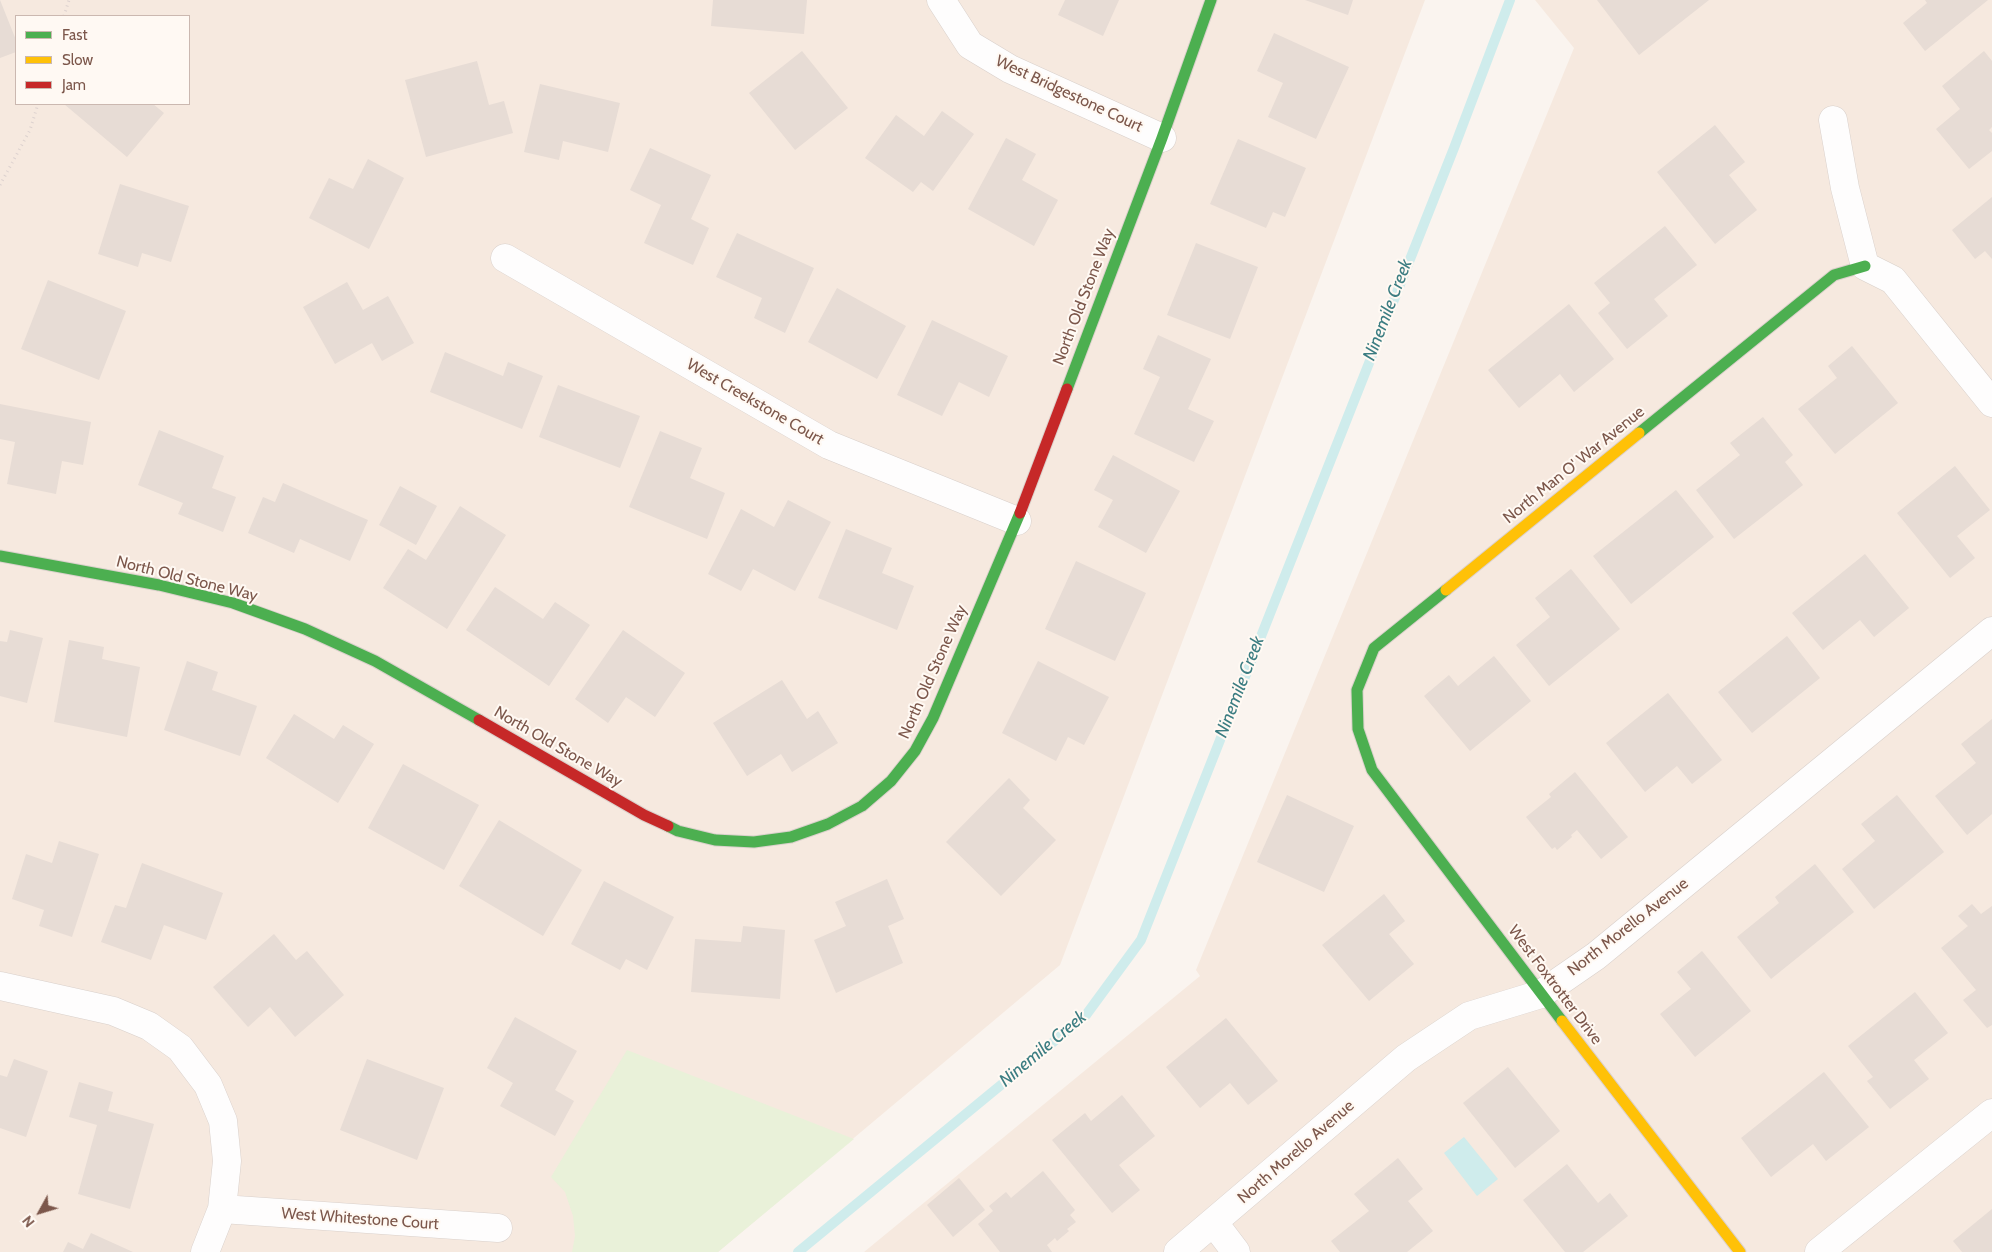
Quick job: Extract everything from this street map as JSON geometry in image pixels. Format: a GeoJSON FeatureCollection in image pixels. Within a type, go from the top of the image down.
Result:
{"type":"FeatureCollection","features":[{"type":"Feature","properties":{"kind":"street","name":"West Bridgestone Court"},"geometry":{"type":"LineString","coordinates":[[941,0],[970,45],[1010,69],[1162,138]]}},
{"type":"Feature","properties":{"kind":"street","name":"North Old Stone Way"},"geometry":{"type":"LineString","coordinates":[[0,556],[159,585],[233,603],[305,629],[375,661],[644,815],[678,831],[714,840],[754,842],[791,837],[828,824],[862,806],[891,782],[915,751],[933,718],[1017,521],[1162,138],[1211,0]]}},
{"type":"Feature","properties":{"kind":"street"},"geometry":{"type":"LineString","coordinates":[[1834,120],[1845,188],[1865,266],[1893,280],[1992,403]]}},
{"type":"Feature","properties":{"kind":"street","name":"West Creekstone Court"},"geometry":{"type":"LineString","coordinates":[[506,258],[828,444],[1017,521]]}},
{"type":"Feature","properties":{"kind":"street","name":"North Man O' War Avenue"},"geometry":{"type":"LineString","coordinates":[[1358,729],[1357,690],[1374,648],[1834,275],[1865,266]]}},
{"type":"Feature","properties":{"kind":"street","name":"North Morello Avenue"},"geometry":{"type":"LineString","coordinates":[[1178,1252],[1406,1058],[1469,1016],[1540,994],[1596,956],[1992,631]]}},
{"type":"Feature","properties":{"kind":"street","name":"West Foxtrotter Drive"},"geometry":{"type":"LineString","coordinates":[[1358,729],[1372,770],[1540,994],[1740,1252]]}},
{"type":"Feature","properties":{"kind":"street"},"geometry":{"type":"LineString","coordinates":[[0,986],[113,1011],[149,1026],[180,1048],[208,1085],[223,1121],[227,1160],[222,1209],[205,1252]]}},
{"type":"Feature","properties":{"kind":"street"},"geometry":{"type":"LineString","coordinates":[[1819,1252],[1992,1114]]}},
{"type":"Feature","properties":{"kind":"street","name":"West Whitestone Court"},"geometry":{"type":"LineString","coordinates":[[222,1209],[498,1228]]}},
{"type":"Feature","properties":{"kind":"street"},"geometry":{"type":"LineString","coordinates":[[1214,1223],[1236,1252]]}},
{"type":"Feature","properties":{"kind":"path"},"geometry":{"type":"LineString","coordinates":[[64,15],[69,0]]}},
{"type":"Feature","properties":{"kind":"path"},"geometry":{"type":"LineString","coordinates":[[0,185],[30,130],[38,105]]}},
{"type":"Feature","properties":{"kind":"shaded area"},"geometry":{"type":"Polygon","coordinates":[[[0,0],[1425,0],[1060,965],[718,1252],[0,1252],[0,0]]]}},
{"type":"Feature","properties":{"kind":"shaded area"},"geometry":{"type":"Polygon","coordinates":[[[1535,0],[1992,0],[1992,1252],[864,1252],[1200,976],[1196,970],[1574,48],[1535,0]]]}},
{"type":"Feature","properties":{"kind":"green space"},"geometry":{"type":"Polygon","coordinates":[[[627,1050],[854,1139],[718,1252],[572,1252],[575,1236],[573,1216],[565,1192],[551,1177],[627,1050]]]}},
{"type":"Feature","properties":{"kind":"water"},"geometry":{"type":"Polygon","coordinates":[[[1464,1137],[1498,1179],[1477,1196],[1444,1153],[1464,1137]]]}},
{"type":"Feature","properties":{"kind":"building"},"geometry":{"type":"Polygon","coordinates":[[[0,0],[15,38],[15,52],[0,58],[0,0]]]}},
{"type":"Feature","properties":{"kind":"building"},"geometry":{"type":"Polygon","coordinates":[[[713,0],[807,0],[804,34],[711,26],[713,0]]]}},
{"type":"Feature","properties":{"kind":"building"},"geometry":{"type":"Polygon","coordinates":[[[1065,0],[1119,0],[1103,36],[1058,15],[1065,0]]]}},
{"type":"Feature","properties":{"kind":"building"},"geometry":{"type":"Polygon","coordinates":[[[1305,0],[1353,0],[1348,15],[1305,0]]]}},
{"type":"Feature","properties":{"kind":"building"},"geometry":{"type":"Polygon","coordinates":[[[1597,0],[1709,0],[1639,55],[1597,0]]]}},
{"type":"Feature","properties":{"kind":"building"},"geometry":{"type":"Polygon","coordinates":[[[1925,0],[1988,0],[1925,51],[1903,23],[1927,3],[1925,0]]]}},
{"type":"Feature","properties":{"kind":"building"},"geometry":{"type":"Polygon","coordinates":[[[1274,33],[1349,67],[1316,139],[1268,117],[1283,83],[1257,71],[1274,33]]]}},
{"type":"Feature","properties":{"kind":"building"},"geometry":{"type":"Polygon","coordinates":[[[802,51],[848,108],[795,150],[749,93],[802,51]]]}},
{"type":"Feature","properties":{"kind":"building"},"geometry":{"type":"Polygon","coordinates":[[[1984,51],[1992,61],[1992,127],[1989,130],[1992,133],[1992,151],[1969,169],[1936,129],[1960,109],[1942,86],[1984,51]]]}},
{"type":"Feature","properties":{"kind":"building"},"geometry":{"type":"Polygon","coordinates":[[[477,61],[489,105],[504,101],[513,133],[426,157],[405,80],[477,61]]]}},
{"type":"Feature","properties":{"kind":"building"},"geometry":{"type":"Polygon","coordinates":[[[540,84],[620,103],[608,152],[563,141],[559,160],[524,152],[540,84]]]}},
{"type":"Feature","properties":{"kind":"building"},"geometry":{"type":"Polygon","coordinates":[[[65,105],[154,105],[164,113],[127,157],[65,105]]]}},
{"type":"Feature","properties":{"kind":"building"},"geometry":{"type":"Polygon","coordinates":[[[942,111],[974,134],[933,191],[921,182],[913,192],[865,158],[896,115],[924,136],[942,111]]]}},
{"type":"Feature","properties":{"kind":"building"},"geometry":{"type":"Polygon","coordinates":[[[1715,125],[1745,162],[1729,175],[1757,210],[1715,244],[1657,172],[1715,125]]]}},
{"type":"Feature","properties":{"kind":"building"},"geometry":{"type":"Polygon","coordinates":[[[1006,138],[1036,154],[1022,180],[1058,200],[1034,246],[968,209],[1006,138]]]}},
{"type":"Feature","properties":{"kind":"building"},"geometry":{"type":"Polygon","coordinates":[[[1238,139],[1306,168],[1285,217],[1273,212],[1266,228],[1210,204],[1238,139]]]}},
{"type":"Feature","properties":{"kind":"building"},"geometry":{"type":"Polygon","coordinates":[[[650,148],[711,175],[691,219],[709,228],[693,265],[644,243],[661,205],[630,190],[650,148]]]}},
{"type":"Feature","properties":{"kind":"building"},"geometry":{"type":"Polygon","coordinates":[[[368,159],[404,178],[369,249],[309,218],[329,178],[353,189],[368,159]]]}},
{"type":"Feature","properties":{"kind":"building"},"geometry":{"type":"Polygon","coordinates":[[[120,184],[189,206],[171,262],[142,253],[138,267],[98,254],[120,184]]]}},
{"type":"Feature","properties":{"kind":"building"},"geometry":{"type":"Polygon","coordinates":[[[1992,197],[1992,259],[1985,251],[1975,259],[1952,230],[1992,197]]]}},
{"type":"Feature","properties":{"kind":"building"},"geometry":{"type":"Polygon","coordinates":[[[1665,226],[1697,265],[1654,299],[1668,316],[1627,349],[1598,313],[1610,303],[1594,283],[1665,226]]]}},
{"type":"Feature","properties":{"kind":"building"},"geometry":{"type":"Polygon","coordinates":[[[737,233],[814,268],[785,333],[754,318],[762,298],[716,277],[737,233]]]}},
{"type":"Feature","properties":{"kind":"building"},"geometry":{"type":"Polygon","coordinates":[[[1196,243],[1258,267],[1230,339],[1167,315],[1196,243]]]}},
{"type":"Feature","properties":{"kind":"building"},"geometry":{"type":"Polygon","coordinates":[[[48,280],[126,311],[99,380],[21,349],[48,280]]]}},
{"type":"Feature","properties":{"kind":"building"},"geometry":{"type":"Polygon","coordinates":[[[347,282],[363,310],[388,296],[414,343],[382,361],[372,343],[335,364],[303,307],[347,282]]]}},
{"type":"Feature","properties":{"kind":"building"},"geometry":{"type":"Polygon","coordinates":[[[837,288],[906,326],[877,379],[808,342],[837,288]]]}},
{"type":"Feature","properties":{"kind":"building"},"geometry":{"type":"Polygon","coordinates":[[[1569,304],[1614,359],[1574,392],[1560,374],[1519,408],[1488,370],[1569,304]]]}},
{"type":"Feature","properties":{"kind":"building"},"geometry":{"type":"Polygon","coordinates":[[[932,320],[1008,356],[989,397],[959,382],[942,416],[897,395],[932,320]]]}},
{"type":"Feature","properties":{"kind":"building"},"geometry":{"type":"Polygon","coordinates":[[[1158,335],[1211,359],[1188,409],[1214,421],[1194,462],[1134,434],[1160,377],[1143,369],[1158,335]]]}},
{"type":"Feature","properties":{"kind":"building"},"geometry":{"type":"Polygon","coordinates":[[[1852,346],[1898,403],[1835,454],[1798,409],[1837,378],[1828,366],[1852,346]]]}},
{"type":"Feature","properties":{"kind":"building"},"geometry":{"type":"Polygon","coordinates":[[[445,352],[503,376],[508,362],[543,376],[522,429],[430,392],[445,352]]]}},
{"type":"Feature","properties":{"kind":"building"},"geometry":{"type":"Polygon","coordinates":[[[558,385],[640,416],[620,468],[539,437],[558,385]]]}},
{"type":"Feature","properties":{"kind":"building"},"geometry":{"type":"Polygon","coordinates":[[[0,404],[91,422],[83,465],[62,461],[56,494],[7,484],[15,442],[0,439],[0,404]]]}},
{"type":"Feature","properties":{"kind":"building"},"geometry":{"type":"Polygon","coordinates":[[[1763,417],[1793,455],[1785,462],[1803,485],[1734,539],[1696,490],[1740,455],[1730,443],[1763,417]]]}},
{"type":"Feature","properties":{"kind":"building"},"geometry":{"type":"Polygon","coordinates":[[[159,430],[224,456],[212,488],[236,497],[223,532],[178,514],[183,503],[138,485],[159,430]]]}},
{"type":"Feature","properties":{"kind":"building"},"geometry":{"type":"Polygon","coordinates":[[[660,431],[702,448],[690,478],[725,493],[707,539],[629,507],[660,431]]]}},
{"type":"Feature","properties":{"kind":"building"},"geometry":{"type":"Polygon","coordinates":[[[1113,455],[1180,491],[1146,553],[1098,527],[1113,500],[1094,490],[1113,455]]]}},
{"type":"Feature","properties":{"kind":"building"},"geometry":{"type":"Polygon","coordinates":[[[1955,466],[1990,510],[1957,536],[1975,558],[1950,578],[1897,513],[1955,466]]]}},
{"type":"Feature","properties":{"kind":"building"},"geometry":{"type":"Polygon","coordinates":[[[283,483],[368,520],[350,561],[300,539],[294,553],[248,533],[263,497],[275,502],[283,483]]]}},
{"type":"Feature","properties":{"kind":"building"},"geometry":{"type":"Polygon","coordinates":[[[400,486],[437,506],[416,545],[379,525],[400,486]]]}},
{"type":"Feature","properties":{"kind":"building"},"geometry":{"type":"Polygon","coordinates":[[[1676,490],[1714,537],[1631,604],[1593,556],[1676,490]]]}},
{"type":"Feature","properties":{"kind":"building"},"geometry":{"type":"Polygon","coordinates":[[[788,500],[831,522],[795,591],[753,569],[741,591],[708,574],[741,509],[774,527],[788,500]]]}},
{"type":"Feature","properties":{"kind":"building"},"geometry":{"type":"Polygon","coordinates":[[[460,506],[506,535],[447,629],[383,588],[408,549],[426,560],[460,506]]]}},
{"type":"Feature","properties":{"kind":"building"},"geometry":{"type":"Polygon","coordinates":[[[846,529],[892,548],[882,573],[914,586],[897,630],[818,598],[846,529]]]}},
{"type":"Feature","properties":{"kind":"building"},"geometry":{"type":"Polygon","coordinates":[[[1865,554],[1909,608],[1874,637],[1860,620],[1823,650],[1792,613],[1865,554]]]}},
{"type":"Feature","properties":{"kind":"building"},"geometry":{"type":"Polygon","coordinates":[[[1076,561],[1146,593],[1115,661],[1045,629],[1076,561]]]}},
{"type":"Feature","properties":{"kind":"building"},"geometry":{"type":"Polygon","coordinates":[[[1571,569],[1620,629],[1549,686],[1516,645],[1550,617],[1535,598],[1571,569]]]}},
{"type":"Feature","properties":{"kind":"building"},"geometry":{"type":"Polygon","coordinates":[[[495,587],[543,619],[555,602],[590,625],[549,686],[466,630],[495,587]]]}},
{"type":"Feature","properties":{"kind":"building"},"geometry":{"type":"Polygon","coordinates":[[[10,630],[43,638],[27,703],[0,696],[0,641],[7,642],[10,630]]]}},
{"type":"Feature","properties":{"kind":"building"},"geometry":{"type":"Polygon","coordinates":[[[623,630],[685,673],[655,717],[626,697],[608,723],[575,699],[623,630]]]}},
{"type":"Feature","properties":{"kind":"building"},"geometry":{"type":"Polygon","coordinates":[[[1787,636],[1820,678],[1752,733],[1718,692],[1787,636]]]}},
{"type":"Feature","properties":{"kind":"building"},"geometry":{"type":"Polygon","coordinates":[[[69,640],[104,647],[102,659],[140,667],[127,737],[54,722],[69,640]]]}},
{"type":"Feature","properties":{"kind":"building"},"geometry":{"type":"Polygon","coordinates":[[[1494,656],[1531,701],[1470,751],[1424,696],[1449,675],[1458,686],[1494,656]]]}},
{"type":"Feature","properties":{"kind":"building"},"geometry":{"type":"Polygon","coordinates":[[[187,661],[218,672],[212,690],[257,706],[240,756],[164,730],[187,661]]]}},
{"type":"Feature","properties":{"kind":"building"},"geometry":{"type":"Polygon","coordinates":[[[1038,661],[1109,697],[1084,745],[1068,737],[1056,761],[1002,733],[1038,661]]]}},
{"type":"Feature","properties":{"kind":"building"},"geometry":{"type":"Polygon","coordinates":[[[782,680],[807,719],[818,711],[838,743],[792,772],[781,754],[747,776],[713,723],[782,680]]]}},
{"type":"Feature","properties":{"kind":"building"},"geometry":{"type":"Polygon","coordinates":[[[1668,693],[1722,760],[1692,784],[1677,766],[1645,792],[1606,743],[1668,693]]]}},
{"type":"Feature","properties":{"kind":"building"},"geometry":{"type":"Polygon","coordinates":[[[294,714],[334,739],[343,725],[374,744],[338,803],[266,758],[294,714]]]}},
{"type":"Feature","properties":{"kind":"building"},"geometry":{"type":"Polygon","coordinates":[[[1992,719],[1992,814],[1967,835],[1935,796],[1976,763],[1961,744],[1992,719]]]}},
{"type":"Feature","properties":{"kind":"building"},"geometry":{"type":"Polygon","coordinates":[[[403,764],[479,805],[444,870],[368,828],[403,764]]]}},
{"type":"Feature","properties":{"kind":"building"},"geometry":{"type":"Polygon","coordinates":[[[1575,772],[1628,837],[1601,859],[1577,830],[1557,850],[1555,847],[1552,849],[1526,817],[1551,797],[1549,794],[1575,772]]]}},
{"type":"Feature","properties":{"kind":"building"},"geometry":{"type":"Polygon","coordinates":[[[1009,778],[1030,800],[1023,808],[1056,840],[1001,896],[946,842],[1009,778]]]}},
{"type":"Feature","properties":{"kind":"building"},"geometry":{"type":"Polygon","coordinates":[[[1287,795],[1354,826],[1324,892],[1257,862],[1287,795]]]}},
{"type":"Feature","properties":{"kind":"building"},"geometry":{"type":"Polygon","coordinates":[[[1897,795],[1944,852],[1874,909],[1842,869],[1875,841],[1861,824],[1897,795]]]}},
{"type":"Feature","properties":{"kind":"building"},"geometry":{"type":"Polygon","coordinates":[[[499,820],[582,870],[543,936],[459,886],[499,820]]]}},
{"type":"Feature","properties":{"kind":"building"},"geometry":{"type":"Polygon","coordinates":[[[59,841],[99,854],[72,937],[39,926],[44,910],[12,899],[26,854],[52,863],[59,841]]]}},
{"type":"Feature","properties":{"kind":"building"},"geometry":{"type":"Polygon","coordinates":[[[142,863],[223,893],[206,940],[164,925],[151,960],[101,942],[115,905],[126,908],[142,863]]]}},
{"type":"Feature","properties":{"kind":"building"},"geometry":{"type":"Polygon","coordinates":[[[1815,864],[1854,912],[1771,979],[1737,937],[1779,903],[1775,897],[1815,864]]]}},
{"type":"Feature","properties":{"kind":"building"},"geometry":{"type":"Polygon","coordinates":[[[887,879],[904,919],[888,926],[903,963],[836,993],[814,940],[846,926],[835,902],[887,879]]]}},
{"type":"Feature","properties":{"kind":"building"},"geometry":{"type":"Polygon","coordinates":[[[604,881],[674,917],[647,970],[626,959],[620,970],[571,944],[604,881]]]}},
{"type":"Feature","properties":{"kind":"building"},"geometry":{"type":"Polygon","coordinates":[[[1384,894],[1405,921],[1389,934],[1414,964],[1369,1001],[1322,945],[1384,894]]]}},
{"type":"Feature","properties":{"kind":"building"},"geometry":{"type":"Polygon","coordinates":[[[1972,904],[1981,914],[1992,906],[1992,1025],[1987,1028],[1963,1000],[1976,990],[1941,948],[1968,926],[1958,916],[1972,904]]]}},
{"type":"Feature","properties":{"kind":"building"},"geometry":{"type":"Polygon","coordinates":[[[743,926],[785,930],[780,999],[691,992],[695,939],[741,942],[743,926]]]}},
{"type":"Feature","properties":{"kind":"building"},"geometry":{"type":"Polygon","coordinates":[[[274,934],[296,960],[307,951],[344,995],[295,1037],[270,1007],[248,1027],[213,987],[274,934]]]}},
{"type":"Feature","properties":{"kind":"building"},"geometry":{"type":"Polygon","coordinates":[[[1702,951],[1751,1011],[1695,1057],[1660,1014],[1691,989],[1677,972],[1702,951]]]}},
{"type":"Feature","properties":{"kind":"building"},"geometry":{"type":"Polygon","coordinates":[[[1915,992],[1948,1033],[1914,1060],[1929,1079],[1890,1109],[1867,1081],[1873,1077],[1848,1046],[1915,992]]]}},
{"type":"Feature","properties":{"kind":"building"},"geometry":{"type":"Polygon","coordinates":[[[515,1017],[577,1051],[555,1090],[574,1101],[555,1136],[500,1106],[513,1083],[487,1068],[515,1017]]]}},
{"type":"Feature","properties":{"kind":"building"},"geometry":{"type":"Polygon","coordinates":[[[1226,1018],[1278,1081],[1248,1105],[1230,1083],[1200,1108],[1166,1067],[1226,1018]]]}},
{"type":"Feature","properties":{"kind":"building"},"geometry":{"type":"Polygon","coordinates":[[[14,1059],[48,1071],[26,1137],[0,1128],[0,1075],[7,1077],[14,1059]]]}},
{"type":"Feature","properties":{"kind":"building"},"geometry":{"type":"Polygon","coordinates":[[[367,1059],[444,1088],[417,1160],[340,1130],[367,1059]]]}},
{"type":"Feature","properties":{"kind":"building"},"geometry":{"type":"Polygon","coordinates":[[[1508,1067],[1560,1131],[1515,1168],[1463,1103],[1508,1067]]]}},
{"type":"Feature","properties":{"kind":"building"},"geometry":{"type":"Polygon","coordinates":[[[1824,1072],[1869,1127],[1826,1161],[1813,1144],[1771,1177],[1741,1138],[1824,1072]]]}},
{"type":"Feature","properties":{"kind":"building"},"geometry":{"type":"Polygon","coordinates":[[[79,1082],[113,1092],[108,1111],[154,1124],[130,1209],[78,1194],[97,1125],[69,1117],[79,1082]]]}},
{"type":"Feature","properties":{"kind":"building"},"geometry":{"type":"Polygon","coordinates":[[[1122,1095],[1155,1136],[1119,1165],[1140,1190],[1112,1213],[1052,1140],[1085,1113],[1091,1121],[1122,1095]]]}},
{"type":"Feature","properties":{"kind":"building"},"geometry":{"type":"Polygon","coordinates":[[[1398,1158],[1423,1189],[1408,1201],[1433,1231],[1407,1252],[1340,1252],[1331,1241],[1369,1211],[1354,1194],[1398,1158]]]}},
{"type":"Feature","properties":{"kind":"building"},"geometry":{"type":"Polygon","coordinates":[[[1567,1164],[1598,1203],[1610,1193],[1628,1216],[1583,1252],[1565,1252],[1523,1200],[1567,1164]]]}},
{"type":"Feature","properties":{"kind":"building"},"geometry":{"type":"Polygon","coordinates":[[[1043,1171],[1075,1210],[1070,1215],[1076,1222],[1057,1241],[1055,1238],[1047,1245],[1052,1252],[1000,1252],[978,1224],[993,1211],[989,1206],[1006,1192],[1011,1198],[1043,1171]]]}},
{"type":"Feature","properties":{"kind":"building"},"geometry":{"type":"Polygon","coordinates":[[[959,1178],[985,1210],[953,1237],[927,1205],[959,1178]]]}},
{"type":"Feature","properties":{"kind":"building"},"geometry":{"type":"Polygon","coordinates":[[[1992,1209],[1992,1252],[1962,1252],[1953,1241],[1992,1209]]]}},
{"type":"Feature","properties":{"kind":"building"},"geometry":{"type":"Polygon","coordinates":[[[91,1233],[133,1252],[63,1252],[68,1242],[83,1249],[91,1233]]]}},
{"type":"Feature","properties":{"kind":"waterway","name":"Ninemile Creek"},"geometry":{"type":"LineString","coordinates":[[798,1252],[1086,1015],[1141,940],[1454,148],[1510,0]]}},
{"type":"Feature","properties":{"kind":"traffic: fast"},"geometry":{"type":"LineString","coordinates":[[1067,389],[1162,138],[1211,0]]}},
{"type":"Feature","properties":{"kind":"traffic: fast"},"geometry":{"type":"LineString","coordinates":[[1639,433],[1834,275],[1865,266]]}},
{"type":"Feature","properties":{"kind":"traffic: fast"},"geometry":{"type":"LineString","coordinates":[[668,826],[678,831],[715,840],[754,842],[791,837],[828,824],[862,806],[891,781],[915,751],[933,718],[1020,513]]}},
{"type":"Feature","properties":{"kind":"traffic: fast"},"geometry":{"type":"LineString","coordinates":[[0,556],[159,585],[233,603],[305,629],[375,661],[479,720]]}},
{"type":"Feature","properties":{"kind":"traffic: fast"},"geometry":{"type":"LineString","coordinates":[[1446,590],[1374,648],[1357,690],[1358,729],[1372,770],[1562,1021]]}},
{"type":"Feature","properties":{"kind":"traffic: slow"},"geometry":{"type":"LineString","coordinates":[[1446,590],[1639,433]]}},
{"type":"Feature","properties":{"kind":"traffic: slow"},"geometry":{"type":"LineString","coordinates":[[1562,1021],[1740,1252]]}},
{"type":"Feature","properties":{"kind":"traffic: jam"},"geometry":{"type":"LineString","coordinates":[[1020,513],[1067,389]]}},
{"type":"Feature","properties":{"kind":"traffic: jam"},"geometry":{"type":"LineString","coordinates":[[479,720],[644,815],[668,826]]}}]}
